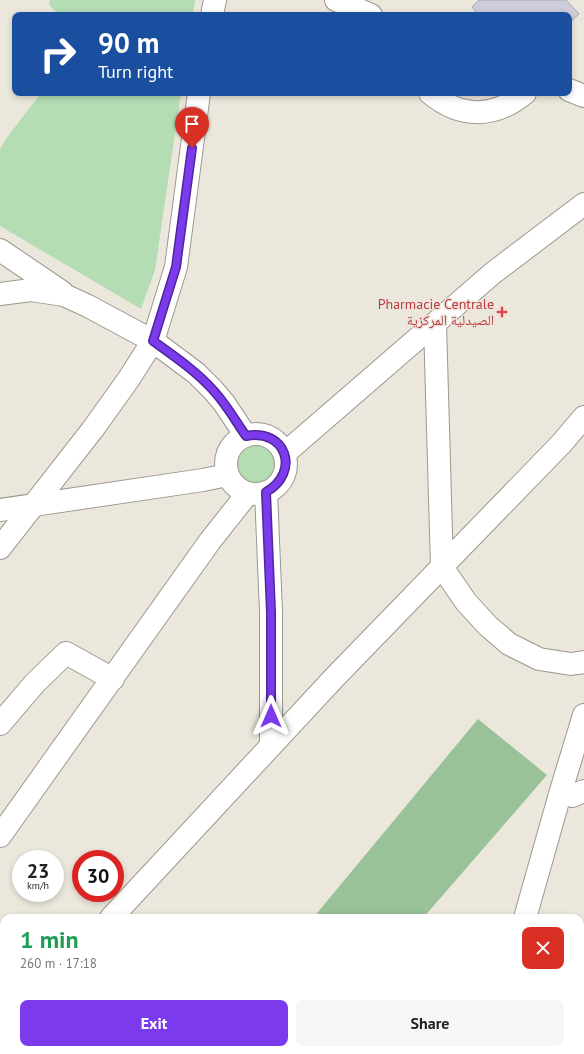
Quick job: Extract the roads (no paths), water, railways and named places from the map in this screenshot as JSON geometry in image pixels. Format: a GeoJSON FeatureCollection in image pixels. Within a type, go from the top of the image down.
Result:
{"type":"FeatureCollection","features":[{"type":"Feature","properties":{"kind":"street"},"geometry":{"type":"LineString","coordinates":[[213,12],[215,0]]}},
{"type":"Feature","properties":{"kind":"street"},"geometry":{"type":"LineString","coordinates":[[336,0],[364,12]]}},
{"type":"Feature","properties":{"kind":"street"},"geometry":{"type":"LineString","coordinates":[[572,91],[584,96]]}},
{"type":"Feature","properties":{"kind":"street"},"geometry":{"type":"LineString","coordinates":[[0,548],[93,429],[128,380],[153,341],[176,267],[199,96]]}},
{"type":"Feature","properties":{"kind":"street"},"geometry":{"type":"LineString","coordinates":[[434,96],[455,109],[473,112],[494,111],[521,96]]}},
{"type":"Feature","properties":{"kind":"street"},"geometry":{"type":"LineString","coordinates":[[284,454],[493,273],[584,204]]}},
{"type":"Feature","properties":{"kind":"street"},"geometry":{"type":"LineString","coordinates":[[0,250],[71,298]]}},
{"type":"Feature","properties":{"kind":"street"},"geometry":{"type":"LineString","coordinates":[[0,294],[31,290],[64,295],[88,306],[153,341],[196,373],[213,390],[224,403],[246,436]]}},
{"type":"Feature","properties":{"kind":"street"},"geometry":{"type":"LineString","coordinates":[[435,324],[442,567],[466,602],[488,626],[509,644],[539,659],[571,664],[584,662]]}},
{"type":"Feature","properties":{"kind":"street"},"geometry":{"type":"LineString","coordinates":[[115,914],[271,746],[555,450],[584,417]]}},
{"type":"Feature","properties":{"kind":"street"},"geometry":{"type":"LineString","coordinates":[[255,434],[264,435],[273,439],[280,446],[284,454],[286,463],[283,477],[274,488],[257,493],[239,490],[227,475],[225,465],[226,456],[237,440],[246,436],[255,434]]}},
{"type":"Feature","properties":{"kind":"street"},"geometry":{"type":"LineString","coordinates":[[0,510],[203,480],[227,475]]}},
{"type":"Feature","properties":{"kind":"street"},"geometry":{"type":"LineString","coordinates":[[0,836],[210,541],[257,493]]}},
{"type":"Feature","properties":{"kind":"street"},"geometry":{"type":"LineString","coordinates":[[257,493],[271,612],[271,746]]}},
{"type":"Feature","properties":{"kind":"street"},"geometry":{"type":"LineString","coordinates":[[0,724],[35,683],[66,653],[113,678]]}},
{"type":"Feature","properties":{"kind":"street"},"geometry":{"type":"LineString","coordinates":[[526,914],[584,715]]}},
{"type":"Feature","properties":{"kind":"street"},"geometry":{"type":"LineString","coordinates":[[560,794],[572,796],[584,791]]}},
{"type":"Feature","properties":{"kind":"place","name":"Pharmacie Centrale الصيدلية المركزية"},"geometry":{"type":"Point","coordinates":[502,312]}}]}
